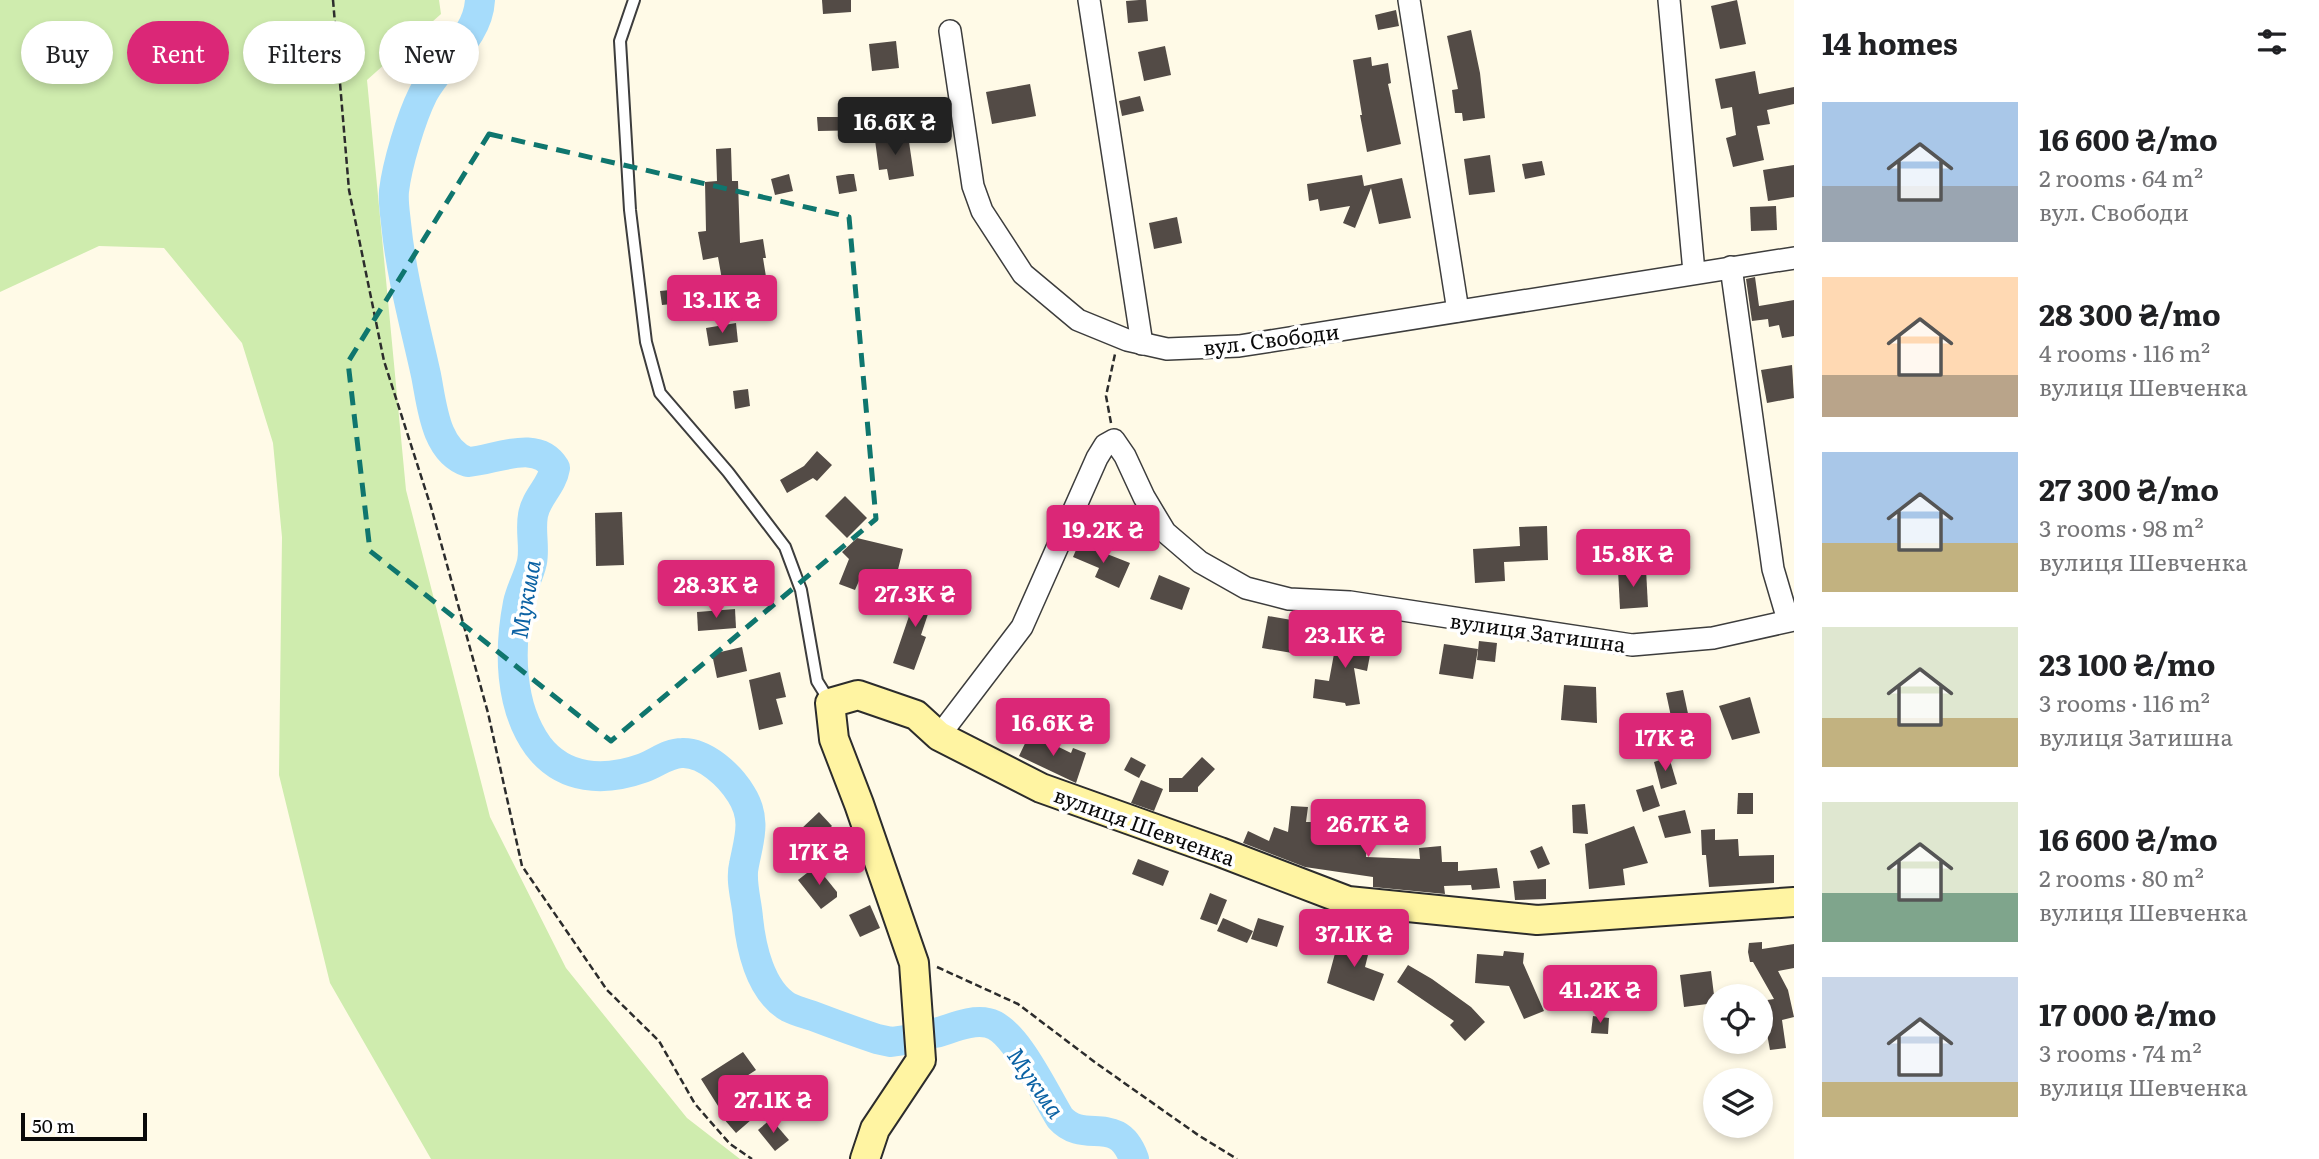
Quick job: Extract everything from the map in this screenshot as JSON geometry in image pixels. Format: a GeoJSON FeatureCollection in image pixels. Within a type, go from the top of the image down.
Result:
{"type":"FeatureCollection","features":[{"type":"Feature","properties":{"kind":"street"},"geometry":{"type":"LineString","coordinates":[[1088,0],[1142,344]]}},
{"type":"Feature","properties":{"kind":"street"},"geometry":{"type":"LineString","coordinates":[[1409,0],[1458,311]]}},
{"type":"Feature","properties":{"kind":"street"},"geometry":{"type":"LineString","coordinates":[[1669,0],[1694,272]]}},
{"type":"Feature","properties":{"kind":"street","name":"вул. Свободи"},"geometry":{"type":"LineString","coordinates":[[950,31],[973,186],[982,211],[1023,274],[1078,320],[1142,344],[1167,349],[1239,346],[1794,257]]}},
{"type":"Feature","properties":{"kind":"street"},"geometry":{"type":"LineString","coordinates":[[1731,267],[1773,569],[1791,620]]}},
{"type":"Feature","properties":{"kind":"street"},"geometry":{"type":"LineString","coordinates":[[939,736],[1022,627],[1097,458],[1105,445],[1114,440]]}},
{"type":"Feature","properties":{"kind":"street","name":"вулиця Затишна"},"geometry":{"type":"LineString","coordinates":[[1114,440],[1165,532],[1200,562],[1246,588],[1289,599],[1350,602],[1632,645],[1713,638],[1791,620]]}},
{"type":"Feature","properties":{"kind":"street","name":"вулиця Шевченка"},"geometry":{"type":"LineString","coordinates":[[830,703],[858,695],[916,715],[939,736],[1041,788],[1348,901],[1537,920],[1794,902]]}},
{"type":"Feature","properties":{"kind":"street"},"geometry":{"type":"LineString","coordinates":[[830,703],[834,739],[914,963],[921,1060],[876,1129],[864,1159]]}},
{"type":"Feature","properties":{"kind":"lane"},"geometry":{"type":"LineString","coordinates":[[634,0],[621,41],[629,197],[646,342],[660,393],[728,472],[785,547],[801,590],[817,681],[830,703]]}},
{"type":"Feature","properties":{"kind":"path"},"geometry":{"type":"LineString","coordinates":[[333,0],[349,190],[384,362],[431,507],[484,700],[522,866],[607,990],[659,1041],[695,1104],[730,1144],[751,1159]]}},
{"type":"Feature","properties":{"kind":"path"},"geometry":{"type":"LineString","coordinates":[[1114,440],[1106,396],[1119,337]]}},
{"type":"Feature","properties":{"kind":"path"},"geometry":{"type":"LineString","coordinates":[[914,963],[935,966],[1018,1004],[1107,1071],[1237,1159]]}},
{"type":"Feature","properties":{"kind":"highlighted area"},"geometry":{"type":"Polygon","coordinates":[[[489,134],[849,217],[876,519],[611,741],[370,551],[348,362],[489,134]]]}},
{"type":"Feature","properties":{"kind":"green space"},"geometry":{"type":"Polygon","coordinates":[[[0,0],[439,0],[441,14],[433,21],[379,21],[379,69],[367,80],[406,490],[490,817],[566,968],[687,1118],[740,1159],[431,1159],[330,983],[279,775],[282,537],[273,443],[242,343],[164,248],[99,246],[0,292],[0,0]]]}},
{"type":"Feature","properties":{"kind":"building"},"geometry":{"type":"Polygon","coordinates":[[[822,0],[851,0],[851,12],[823,14],[822,0]]]}},
{"type":"Feature","properties":{"kind":"building"},"geometry":{"type":"Polygon","coordinates":[[[1146,0],[1148,21],[1128,23],[1126,1],[1146,0]]]}},
{"type":"Feature","properties":{"kind":"building"},"geometry":{"type":"Polygon","coordinates":[[[1737,0],[1746,44],[1720,49],[1711,6],[1737,0]]]}},
{"type":"Feature","properties":{"kind":"building"},"geometry":{"type":"Polygon","coordinates":[[[1396,10],[1399,26],[1378,30],[1375,15],[1396,10]]]}},
{"type":"Feature","properties":{"kind":"building"},"geometry":{"type":"Polygon","coordinates":[[[1471,30],[1480,73],[1485,118],[1463,121],[1462,113],[1455,113],[1452,90],[1458,89],[1447,36],[1471,30]]]}},
{"type":"Feature","properties":{"kind":"building"},"geometry":{"type":"Polygon","coordinates":[[[896,41],[899,68],[872,71],[869,44],[896,41]]]}},
{"type":"Feature","properties":{"kind":"building"},"geometry":{"type":"Polygon","coordinates":[[[1165,46],[1171,75],[1144,81],[1138,52],[1165,46]]]}},
{"type":"Feature","properties":{"kind":"building"},"geometry":{"type":"Polygon","coordinates":[[[1371,57],[1372,66],[1388,63],[1391,83],[1388,84],[1401,144],[1367,152],[1353,60],[1371,57]]]}},
{"type":"Feature","properties":{"kind":"building"},"geometry":{"type":"Polygon","coordinates":[[[1755,71],[1759,94],[1794,87],[1794,104],[1767,110],[1770,124],[1757,126],[1764,160],[1733,167],[1726,138],[1736,135],[1732,107],[1721,109],[1715,79],[1755,71]]]}},
{"type":"Feature","properties":{"kind":"building"},"geometry":{"type":"Polygon","coordinates":[[[1030,84],[1036,116],[992,124],[986,92],[1030,84]]]}},
{"type":"Feature","properties":{"kind":"building"},"geometry":{"type":"Polygon","coordinates":[[[1140,96],[1144,111],[1122,116],[1119,101],[1140,96]]]}},
{"type":"Feature","properties":{"kind":"building"},"geometry":{"type":"Polygon","coordinates":[[[843,105],[868,105],[869,130],[818,131],[817,117],[843,117],[843,105]]]}},
{"type":"Feature","properties":{"kind":"building"},"geometry":{"type":"Polygon","coordinates":[[[908,135],[914,176],[889,180],[887,169],[879,170],[875,140],[908,135]]]}},
{"type":"Feature","properties":{"kind":"building"},"geometry":{"type":"Polygon","coordinates":[[[731,148],[732,181],[738,181],[740,243],[763,239],[767,283],[724,291],[718,257],[703,260],[698,232],[706,231],[705,182],[717,181],[716,149],[731,148]]]}},
{"type":"Feature","properties":{"kind":"building"},"geometry":{"type":"Polygon","coordinates":[[[1490,155],[1495,192],[1469,195],[1464,159],[1490,155]]]}},
{"type":"Feature","properties":{"kind":"building"},"geometry":{"type":"Polygon","coordinates":[[[1542,161],[1545,175],[1525,179],[1522,164],[1542,161]]]}},
{"type":"Feature","properties":{"kind":"building"},"geometry":{"type":"Polygon","coordinates":[[[1794,165],[1794,197],[1768,201],[1763,170],[1794,165]]]}},
{"type":"Feature","properties":{"kind":"building"},"geometry":{"type":"Polygon","coordinates":[[[789,174],[793,191],[775,195],[771,179],[789,174]]]}},
{"type":"Feature","properties":{"kind":"building"},"geometry":{"type":"Polygon","coordinates":[[[854,174],[857,191],[839,194],[836,176],[854,174]]]}},
{"type":"Feature","properties":{"kind":"building"},"geometry":{"type":"Polygon","coordinates":[[[1362,175],[1364,186],[1402,178],[1411,218],[1379,224],[1371,188],[1355,228],[1343,223],[1350,206],[1320,211],[1318,199],[1309,201],[1307,184],[1362,175]]]}},
{"type":"Feature","properties":{"kind":"building"},"geometry":{"type":"Polygon","coordinates":[[[1776,206],[1777,230],[1751,231],[1750,207],[1776,206]]]}},
{"type":"Feature","properties":{"kind":"building"},"geometry":{"type":"Polygon","coordinates":[[[1177,217],[1182,243],[1154,249],[1149,223],[1177,217]]]}},
{"type":"Feature","properties":{"kind":"building"},"geometry":{"type":"Polygon","coordinates":[[[1755,277],[1759,306],[1794,300],[1794,336],[1782,338],[1779,325],[1769,327],[1768,319],[1752,321],[1746,279],[1755,277]]]}},
{"type":"Feature","properties":{"kind":"building"},"geometry":{"type":"Polygon","coordinates":[[[680,289],[682,303],[662,305],[660,291],[680,289]]]}},
{"type":"Feature","properties":{"kind":"building"},"geometry":{"type":"Polygon","coordinates":[[[736,323],[738,342],[709,346],[706,328],[736,323]]]}},
{"type":"Feature","properties":{"kind":"building"},"geometry":{"type":"Polygon","coordinates":[[[1792,365],[1794,398],[1767,403],[1761,370],[1792,365]]]}},
{"type":"Feature","properties":{"kind":"building"},"geometry":{"type":"Polygon","coordinates":[[[748,389],[750,406],[735,409],[733,391],[748,389]]]}},
{"type":"Feature","properties":{"kind":"building"},"geometry":{"type":"Polygon","coordinates":[[[817,451],[832,465],[817,481],[813,478],[787,493],[780,480],[804,466],[817,451]]]}},
{"type":"Feature","properties":{"kind":"building"},"geometry":{"type":"Polygon","coordinates":[[[845,496],[867,518],[847,538],[825,516],[845,496]]]}},
{"type":"Feature","properties":{"kind":"building"},"geometry":{"type":"Polygon","coordinates":[[[622,512],[624,565],[596,566],[595,513],[622,512]]]}},
{"type":"Feature","properties":{"kind":"building"},"geometry":{"type":"Polygon","coordinates":[[[1547,526],[1548,560],[1504,562],[1505,581],[1475,583],[1473,549],[1520,546],[1519,527],[1547,526]]]}},
{"type":"Feature","properties":{"kind":"building"},"geometry":{"type":"Polygon","coordinates":[[[857,538],[903,549],[895,582],[862,574],[855,590],[839,584],[849,559],[842,552],[857,538]]]}},
{"type":"Feature","properties":{"kind":"building"},"geometry":{"type":"Polygon","coordinates":[[[1079,543],[1130,563],[1119,588],[1095,577],[1099,568],[1073,557],[1079,543]]]}},
{"type":"Feature","properties":{"kind":"building"},"geometry":{"type":"Polygon","coordinates":[[[1646,569],[1648,607],[1620,609],[1618,570],[1646,569]]]}},
{"type":"Feature","properties":{"kind":"building"},"geometry":{"type":"Polygon","coordinates":[[[1159,575],[1190,588],[1182,610],[1150,599],[1159,575]]]}},
{"type":"Feature","properties":{"kind":"building"},"geometry":{"type":"Polygon","coordinates":[[[920,584],[936,590],[921,635],[926,637],[914,670],[893,663],[920,584]]]}},
{"type":"Feature","properties":{"kind":"building"},"geometry":{"type":"Polygon","coordinates":[[[735,609],[736,628],[698,631],[697,612],[735,609]]]}},
{"type":"Feature","properties":{"kind":"building"},"geometry":{"type":"Polygon","coordinates":[[[1268,616],[1309,623],[1304,655],[1262,648],[1268,616]]]}},
{"type":"Feature","properties":{"kind":"building"},"geometry":{"type":"Polygon","coordinates":[[[1338,632],[1373,639],[1367,671],[1354,668],[1360,704],[1346,706],[1345,703],[1313,698],[1315,679],[1329,681],[1338,632]]]}},
{"type":"Feature","properties":{"kind":"building"},"geometry":{"type":"Polygon","coordinates":[[[1479,641],[1497,643],[1495,662],[1477,660],[1479,641]]]}},
{"type":"Feature","properties":{"kind":"building"},"geometry":{"type":"Polygon","coordinates":[[[1444,644],[1478,649],[1473,679],[1439,674],[1444,644]]]}},
{"type":"Feature","properties":{"kind":"building"},"geometry":{"type":"Polygon","coordinates":[[[742,647],[747,671],[717,678],[712,654],[742,647]]]}},
{"type":"Feature","properties":{"kind":"building"},"geometry":{"type":"Polygon","coordinates":[[[780,672],[786,697],[776,699],[783,724],[759,730],[749,680],[780,672]]]}},
{"type":"Feature","properties":{"kind":"building"},"geometry":{"type":"Polygon","coordinates":[[[1564,685],[1596,687],[1597,723],[1561,720],[1564,685]]]}},
{"type":"Feature","properties":{"kind":"building"},"geometry":{"type":"Polygon","coordinates":[[[1683,690],[1690,723],[1673,726],[1666,693],[1683,690]]]}},
{"type":"Feature","properties":{"kind":"building"},"geometry":{"type":"Polygon","coordinates":[[[1750,697],[1760,733],[1732,740],[1719,706],[1750,697]]]}},
{"type":"Feature","properties":{"kind":"building"},"geometry":{"type":"Polygon","coordinates":[[[1030,733],[1071,753],[1073,748],[1086,753],[1076,783],[1019,756],[1030,733]]]}},
{"type":"Feature","properties":{"kind":"building"},"geometry":{"type":"Polygon","coordinates":[[[1131,757],[1146,765],[1139,778],[1124,770],[1131,757]]]}},
{"type":"Feature","properties":{"kind":"building"},"geometry":{"type":"Polygon","coordinates":[[[1202,757],[1215,769],[1198,787],[1198,792],[1169,792],[1169,778],[1182,778],[1202,757]]]}},
{"type":"Feature","properties":{"kind":"building"},"geometry":{"type":"Polygon","coordinates":[[[1669,757],[1677,784],[1661,789],[1654,762],[1669,757]]]}},
{"type":"Feature","properties":{"kind":"building"},"geometry":{"type":"Polygon","coordinates":[[[1141,780],[1163,789],[1154,811],[1131,803],[1141,780]]]}},
{"type":"Feature","properties":{"kind":"building"},"geometry":{"type":"Polygon","coordinates":[[[1653,785],[1660,806],[1643,812],[1636,790],[1653,785]]]}},
{"type":"Feature","properties":{"kind":"building"},"geometry":{"type":"Polygon","coordinates":[[[1738,793],[1753,793],[1753,814],[1737,814],[1738,793]]]}},
{"type":"Feature","properties":{"kind":"building"},"geometry":{"type":"Polygon","coordinates":[[[1585,804],[1588,834],[1573,833],[1572,805],[1585,804]]]}},
{"type":"Feature","properties":{"kind":"building"},"geometry":{"type":"Polygon","coordinates":[[[1291,806],[1308,807],[1306,822],[1315,822],[1314,832],[1367,840],[1366,857],[1420,859],[1419,848],[1441,846],[1442,862],[1458,862],[1458,871],[1497,868],[1500,888],[1472,890],[1471,885],[1444,886],[1445,894],[1373,887],[1373,877],[1305,867],[1243,843],[1248,831],[1269,841],[1274,827],[1288,832],[1291,806]]]}},
{"type":"Feature","properties":{"kind":"building"},"geometry":{"type":"Polygon","coordinates":[[[1685,810],[1691,833],[1665,838],[1658,816],[1685,810]]]}},
{"type":"Feature","properties":{"kind":"building"},"geometry":{"type":"Polygon","coordinates":[[[819,812],[832,826],[813,844],[800,830],[819,812]]]}},
{"type":"Feature","properties":{"kind":"building"},"geometry":{"type":"Polygon","coordinates":[[[1634,826],[1648,863],[1623,869],[1625,885],[1589,889],[1585,844],[1634,826]]]}},
{"type":"Feature","properties":{"kind":"building"},"geometry":{"type":"Polygon","coordinates":[[[1715,829],[1715,840],[1738,839],[1739,856],[1774,855],[1774,883],[1709,887],[1706,855],[1702,855],[1701,830],[1715,829]]]}},
{"type":"Feature","properties":{"kind":"building"},"geometry":{"type":"Polygon","coordinates":[[[1542,846],[1550,864],[1538,869],[1530,851],[1542,846]]]}},
{"type":"Feature","properties":{"kind":"building"},"geometry":{"type":"Polygon","coordinates":[[[1138,859],[1169,871],[1163,886],[1132,874],[1138,859]]]}},
{"type":"Feature","properties":{"kind":"building"},"geometry":{"type":"Polygon","coordinates":[[[816,866],[837,892],[837,897],[821,909],[798,880],[816,866]]]}},
{"type":"Feature","properties":{"kind":"building"},"geometry":{"type":"Polygon","coordinates":[[[1546,879],[1546,899],[1515,900],[1513,881],[1546,879]]]}},
{"type":"Feature","properties":{"kind":"building"},"geometry":{"type":"Polygon","coordinates":[[[1210,893],[1227,900],[1217,925],[1200,919],[1210,893]]]}},
{"type":"Feature","properties":{"kind":"building"},"geometry":{"type":"Polygon","coordinates":[[[870,905],[880,928],[860,937],[849,915],[870,905]]]}},
{"type":"Feature","properties":{"kind":"building"},"geometry":{"type":"Polygon","coordinates":[[[1223,918],[1253,931],[1247,943],[1217,931],[1223,918]]]}},
{"type":"Feature","properties":{"kind":"building"},"geometry":{"type":"Polygon","coordinates":[[[1258,918],[1284,926],[1277,947],[1251,939],[1258,918]]]}},
{"type":"Feature","properties":{"kind":"building"},"geometry":{"type":"Polygon","coordinates":[[[1340,935],[1371,943],[1365,967],[1384,974],[1374,1001],[1327,983],[1340,935]]]}},
{"type":"Feature","properties":{"kind":"building"},"geometry":{"type":"Polygon","coordinates":[[[1762,942],[1762,949],[1794,944],[1794,968],[1778,971],[1788,990],[1794,1017],[1782,1020],[1786,1048],[1773,1050],[1773,984],[1765,984],[1753,962],[1750,962],[1749,943],[1762,942]]]}},
{"type":"Feature","properties":{"kind":"building"},"geometry":{"type":"Polygon","coordinates":[[[1504,951],[1524,953],[1523,963],[1544,1011],[1524,1019],[1509,986],[1475,983],[1477,954],[1503,956],[1504,951]]]}},
{"type":"Feature","properties":{"kind":"building"},"geometry":{"type":"Polygon","coordinates":[[[1408,965],[1471,1007],[1485,1022],[1465,1041],[1450,1025],[1454,1021],[1397,982],[1408,965]]]}},
{"type":"Feature","properties":{"kind":"building"},"geometry":{"type":"Polygon","coordinates":[[[1711,971],[1713,984],[1703,984],[1703,1005],[1684,1007],[1680,975],[1711,971]]]}},
{"type":"Feature","properties":{"kind":"building"},"geometry":{"type":"Polygon","coordinates":[[[1639,974],[1640,997],[1609,998],[1608,976],[1639,974]]]}},
{"type":"Feature","properties":{"kind":"building"},"geometry":{"type":"Polygon","coordinates":[[[1593,1016],[1609,1018],[1608,1034],[1591,1033],[1593,1016]]]}},
{"type":"Feature","properties":{"kind":"building"},"geometry":{"type":"Polygon","coordinates":[[[743,1052],[756,1070],[736,1083],[739,1088],[736,1089],[759,1113],[736,1133],[723,1118],[725,1117],[701,1079],[743,1052]]]}},
{"type":"Feature","properties":{"kind":"building"},"geometry":{"type":"Polygon","coordinates":[[[771,1119],[789,1140],[775,1151],[758,1130],[771,1119]]]}},
{"type":"Feature","properties":{"kind":"waterway","name":"Мукша"},"geometry":{"type":"LineString","coordinates":[[480,0],[478,14],[466,38],[430,82],[418,104],[398,168],[394,203],[405,281],[433,413],[448,448],[468,462],[515,453],[538,454],[555,468],[535,509],[532,521],[532,562],[519,598],[515,621],[514,677],[521,713],[538,746],[548,757],[572,772],[614,775],[643,768],[677,753],[699,756],[716,766],[736,787],[749,812],[750,829],[743,885],[755,954],[770,990],[788,1007],[797,1011],[877,1039],[891,1042],[905,1040]]}},
{"type":"Feature","properties":{"kind":"waterway","name":"Мукша"},"geometry":{"type":"LineString","coordinates":[[935,1033],[975,1022],[988,1023],[998,1028],[1019,1049],[1060,1118],[1080,1130],[1110,1133],[1119,1137],[1127,1145],[1134,1159]]}}]}
